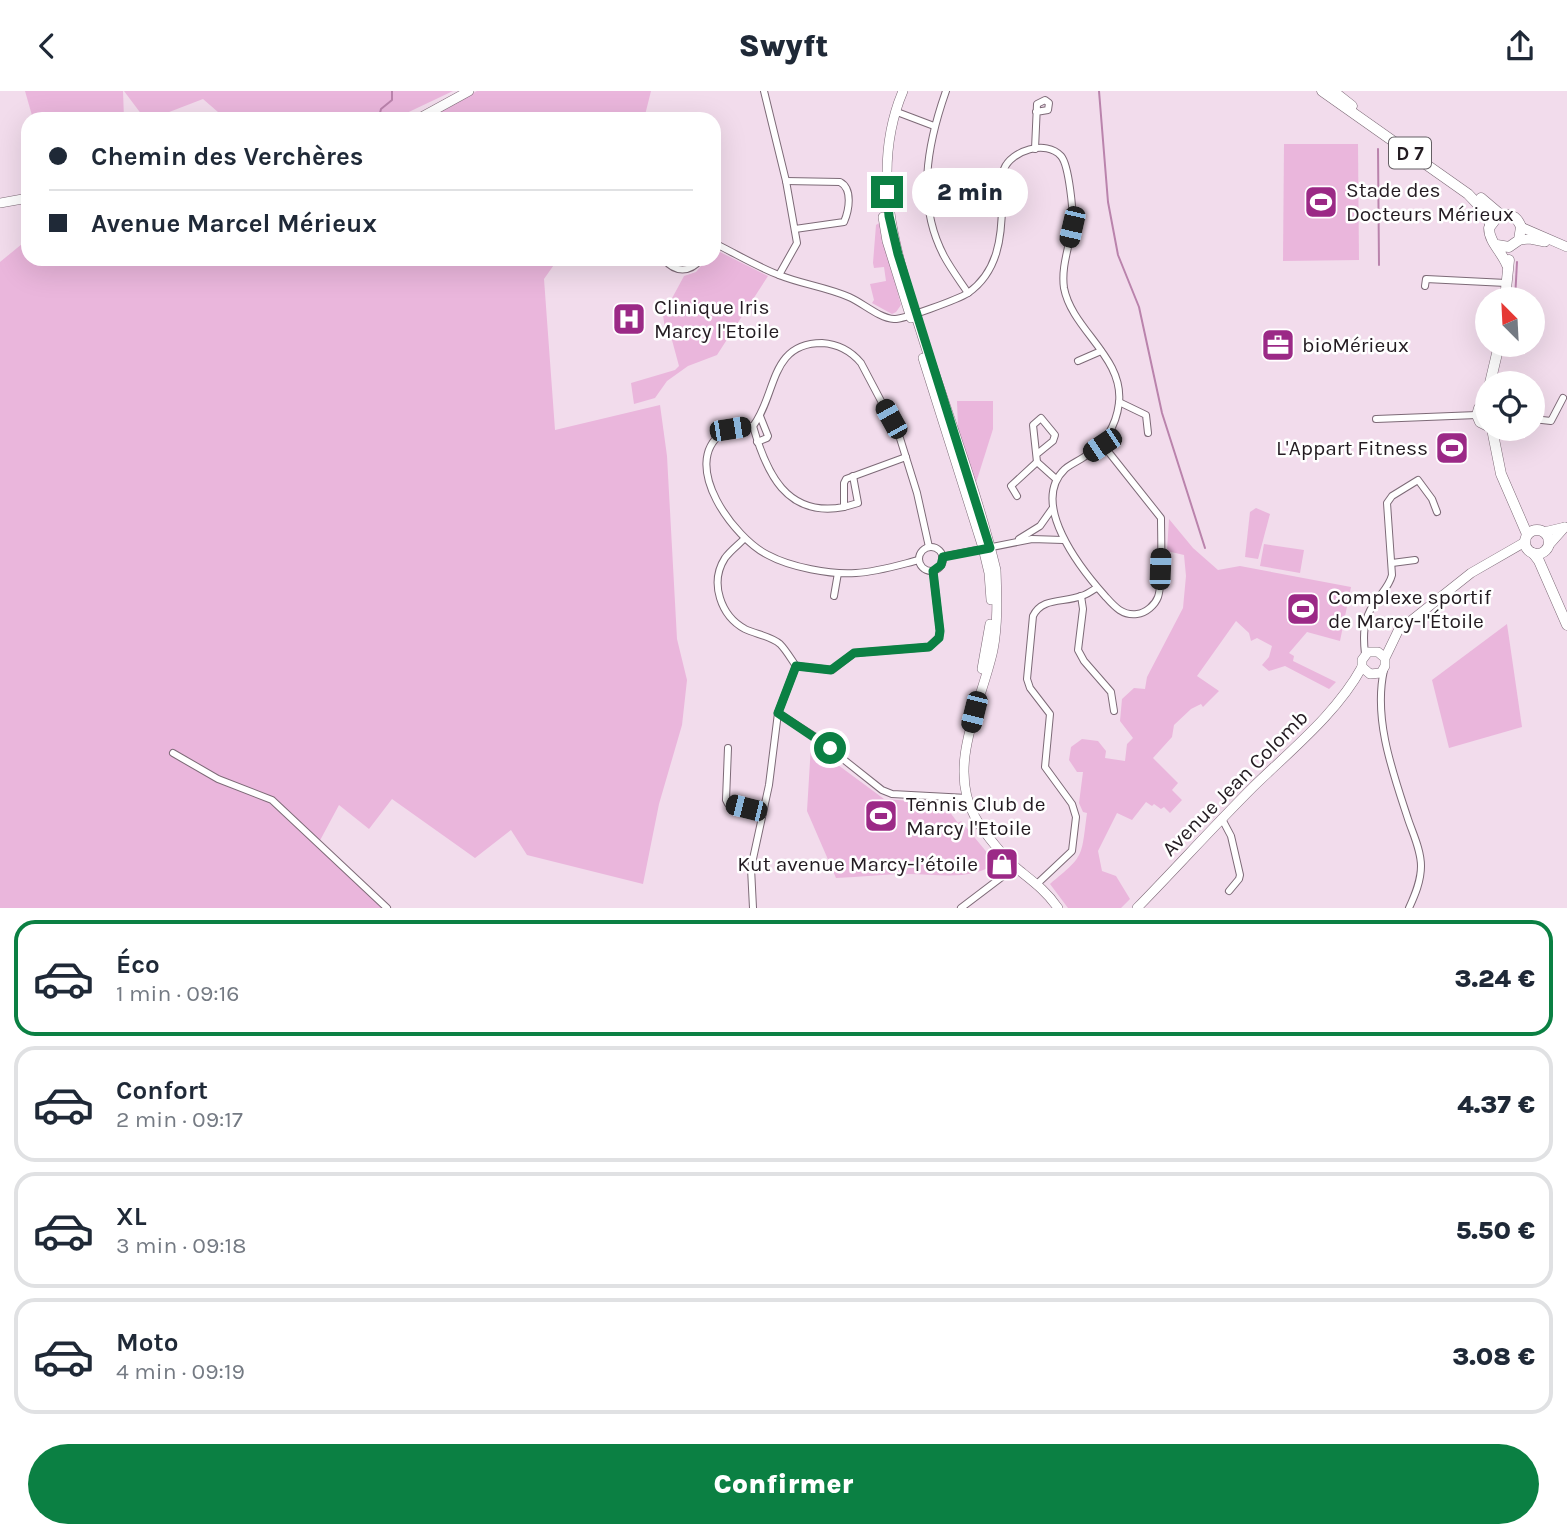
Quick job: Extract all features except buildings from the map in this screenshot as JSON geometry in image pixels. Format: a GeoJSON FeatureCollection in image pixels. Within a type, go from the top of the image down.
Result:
{"type":"FeatureCollection","features":[{"type":"Feature","properties":{"kind":"main road"},"geometry":{"type":"LineString","coordinates":[[431,112],[469,91]]}},
{"type":"Feature","properties":{"kind":"main road"},"geometry":{"type":"LineString","coordinates":[[896,91],[883,142],[881,194],[887,241],[913,314],[987,548],[992,612],[979,693],[969,730],[965,761],[967,798],[976,820],[1016,867],[1049,894],[1058,908]]}},
{"type":"Feature","properties":{"kind":"main road"},"geometry":{"type":"LineString","coordinates":[[903,91],[889,141],[888,204],[894,240],[913,314]]}},
{"type":"Feature","properties":{"kind":"main road","name":"D 7"},"geometry":{"type":"LineString","coordinates":[[1322,91],[1468,194],[1486,213],[1490,224]]}},
{"type":"Feature","properties":{"kind":"main road","name":"D 7"},"geometry":{"type":"LineString","coordinates":[[1333,91],[1461,181],[1501,215]]}},
{"type":"Feature","properties":{"kind":"main road"},"geometry":{"type":"LineString","coordinates":[[0,203],[21,199]]}},
{"type":"Feature","properties":{"kind":"main road"},"geometry":{"type":"LineString","coordinates":[[1507,265],[1489,236],[1490,224],[1501,215],[1514,217],[1521,227],[1567,249]]}},
{"type":"Feature","properties":{"kind":"main road"},"geometry":{"type":"LineString","coordinates":[[1506,287],[1507,265],[1521,227]]}},
{"type":"Feature","properties":{"kind":"main road"},"geometry":{"type":"LineString","coordinates":[[1497,245],[1539,240],[1567,249]]}},
{"type":"Feature","properties":{"kind":"main road"},"geometry":{"type":"LineString","coordinates":[[1493,441],[1501,474],[1522,520],[1536,542],[1567,625]]}},
{"type":"Feature","properties":{"kind":"main road"},"geometry":{"type":"LineString","coordinates":[[1354,680],[1384,670],[1376,653],[1392,641],[1398,631],[1471,573],[1502,554],[1536,542],[1566,527]]}},
{"type":"Feature","properties":{"kind":"main road","name":"Avenue Jean Colomb"},"geometry":{"type":"LineString","coordinates":[[1137,908],[1326,715],[1354,680],[1362,667],[1362,660],[1376,653]]}},
{"type":"Feature","properties":{"kind":"main road"},"geometry":{"type":"LineString","coordinates":[[1362,667],[1372,675]]}},
{"type":"Feature","properties":{"kind":"street"},"geometry":{"type":"LineString","coordinates":[[764,91],[786,181],[797,243],[779,275]]}},
{"type":"Feature","properties":{"kind":"street"},"geometry":{"type":"LineString","coordinates":[[946,91],[934,126],[926,171],[929,212],[944,256],[968,293]]}},
{"type":"Feature","properties":{"kind":"street"},"geometry":{"type":"LineString","coordinates":[[897,112],[934,126]]}},
{"type":"Feature","properties":{"kind":"street"},"geometry":{"type":"LineString","coordinates":[[1035,149],[1036,112]]}},
{"type":"Feature","properties":{"kind":"street"},"geometry":{"type":"LineString","coordinates":[[721,246],[779,275],[846,295],[895,320],[952,302],[968,293],[985,277],[995,258],[1001,237],[1002,176],[1012,156],[1045,148],[1061,156],[1066,165],[1072,221],[1063,266],[1065,292],[1069,303],[1109,363],[1118,384],[1119,402],[1115,421],[1102,445],[1068,467],[1056,479],[1052,509],[1040,526],[1011,543]]}},
{"type":"Feature","properties":{"kind":"street"},"geometry":{"type":"LineString","coordinates":[[786,181],[840,182],[846,185],[849,192],[844,222],[795,229]]}},
{"type":"Feature","properties":{"kind":"street"},"geometry":{"type":"LineString","coordinates":[[672,266],[685,270],[694,266]]}},
{"type":"Feature","properties":{"kind":"street"},"geometry":{"type":"LineString","coordinates":[[1425,286],[1426,279],[1506,283]]}},
{"type":"Feature","properties":{"kind":"street"},"geometry":{"type":"LineString","coordinates":[[919,560],[857,573],[838,573],[780,560],[744,539],[718,505],[708,478],[709,448],[722,433],[752,426],[760,416],[777,370],[791,352],[814,343],[841,347],[861,363],[891,419],[906,457],[929,547]]}},
{"type":"Feature","properties":{"kind":"street"},"geometry":{"type":"LineString","coordinates":[[1078,361],[1101,351]]}},
{"type":"Feature","properties":{"kind":"street"},"geometry":{"type":"LineString","coordinates":[[1545,420],[1551,421],[1563,398]]}},
{"type":"Feature","properties":{"kind":"street"},"geometry":{"type":"LineString","coordinates":[[1119,402],[1146,415],[1148,433]]}},
{"type":"Feature","properties":{"kind":"street"},"geometry":{"type":"LineString","coordinates":[[1376,419],[1475,415]]}},
{"type":"Feature","properties":{"kind":"street"},"geometry":{"type":"LineString","coordinates":[[757,442],[767,439],[768,436],[760,416]]}},
{"type":"Feature","properties":{"kind":"street"},"geometry":{"type":"LineString","coordinates":[[1017,496],[1011,486],[1037,458],[1053,441],[1055,435],[1041,418],[1033,425],[1037,458],[1056,479]]}},
{"type":"Feature","properties":{"kind":"street"},"geometry":{"type":"LineString","coordinates":[[752,426],[775,481],[792,497],[807,505],[826,510],[858,503],[853,476]]}},
{"type":"Feature","properties":{"kind":"street"},"geometry":{"type":"LineString","coordinates":[[1052,509],[1063,540],[1097,587],[1120,612],[1144,612],[1152,607],[1159,595],[1161,519],[1102,445]]}},
{"type":"Feature","properties":{"kind":"street"},"geometry":{"type":"LineString","coordinates":[[844,507],[846,479],[906,457]]}},
{"type":"Feature","properties":{"kind":"street"},"geometry":{"type":"LineString","coordinates":[[1376,653],[1364,641],[1363,633],[1371,608],[1390,584],[1392,563],[1385,510],[1387,503],[1392,496],[1418,480],[1432,499],[1437,512]]}},
{"type":"Feature","properties":{"kind":"street"},"geometry":{"type":"LineString","coordinates":[[744,539],[726,557],[721,567],[718,591],[720,602],[732,620],[748,631],[779,643],[796,666],[831,670],[854,653],[929,647],[939,638],[940,631],[933,571]]}},
{"type":"Feature","properties":{"kind":"street"},"geometry":{"type":"LineString","coordinates":[[943,557],[1032,539],[1063,540]]}},
{"type":"Feature","properties":{"kind":"street"},"geometry":{"type":"LineString","coordinates":[[933,571],[923,568],[919,560],[922,551],[929,547],[937,549],[943,557]]}},
{"type":"Feature","properties":{"kind":"street"},"geometry":{"type":"LineString","coordinates":[[933,571],[941,565],[943,557]]}},
{"type":"Feature","properties":{"kind":"street"},"geometry":{"type":"LineString","coordinates":[[1392,563],[1415,560]]}},
{"type":"Feature","properties":{"kind":"street"},"geometry":{"type":"LineString","coordinates":[[834,596],[838,573]]}},
{"type":"Feature","properties":{"kind":"street"},"geometry":{"type":"LineString","coordinates":[[1038,883],[1072,852],[1076,817],[1072,804],[1045,767],[1050,715],[1030,688],[1027,679],[1033,616],[1045,603],[1082,596],[1097,587]]}},
{"type":"Feature","properties":{"kind":"street"},"geometry":{"type":"LineString","coordinates":[[1082,596],[1078,650],[1111,692],[1114,711]]}},
{"type":"Feature","properties":{"kind":"street"},"geometry":{"type":"LineString","coordinates":[[752,908],[751,868],[769,785],[778,713],[796,666]]}},
{"type":"Feature","properties":{"kind":"street"},"geometry":{"type":"LineString","coordinates":[[1384,670],[1380,685],[1383,729],[1390,764],[1420,857],[1420,877],[1409,908]]}},
{"type":"Feature","properties":{"kind":"street"},"geometry":{"type":"LineString","coordinates":[[1372,675],[1380,685]]}},
{"type":"Feature","properties":{"kind":"street"},"geometry":{"type":"LineString","coordinates":[[778,713],[814,736],[881,790],[892,794],[967,798]]}},
{"type":"Feature","properties":{"kind":"street"},"geometry":{"type":"LineString","coordinates":[[728,748],[726,800],[729,804],[763,813]]}},
{"type":"Feature","properties":{"kind":"street"},"geometry":{"type":"LineString","coordinates":[[173,753],[218,779],[272,800],[387,908]]}},
{"type":"Feature","properties":{"kind":"street"},"geometry":{"type":"LineString","coordinates":[[1222,819],[1231,836],[1240,874],[1229,891]]}},
{"type":"Feature","properties":{"kind":"street"},"geometry":{"type":"LineString","coordinates":[[961,908],[1016,867]]}},
{"type":"Feature","properties":{"kind":"shaded area"},"geometry":{"type":"Polygon","coordinates":[[[25,91],[123,91],[124,112],[31,112],[25,91]]]}},
{"type":"Feature","properties":{"kind":"shaded area"},"geometry":{"type":"Polygon","coordinates":[[[124,91],[453,91],[409,112],[218,112],[203,99],[169,112],[140,112],[124,91]]]}},
{"type":"Feature","properties":{"kind":"shaded area"},"geometry":{"type":"Polygon","coordinates":[[[477,91],[651,91],[646,112],[437,112],[477,91]]]}},
{"type":"Feature","properties":{"kind":"shaded area","name":"Stade des Docteurs Mérieux"},"geometry":{"type":"Polygon","coordinates":[[[1284,144],[1358,144],[1359,260],[1283,261],[1284,144]]]}},
{"type":"Feature","properties":{"kind":"shaded area"},"geometry":{"type":"Polygon","coordinates":[[[879,223],[901,305],[892,314],[872,303],[874,300],[870,284],[886,281],[884,267],[874,268],[873,263],[876,225],[879,223]]]}},
{"type":"Feature","properties":{"kind":"shaded area"},"geometry":{"type":"Polygon","coordinates":[[[21,245],[21,266],[553,266],[544,279],[555,430],[660,405],[667,456],[677,639],[687,680],[682,725],[659,804],[643,884],[527,855],[511,830],[475,858],[392,799],[369,829],[339,805],[317,846],[383,908],[0,908],[0,262],[21,245]]]}},
{"type":"Feature","properties":{"kind":"shaded area"},"geometry":{"type":"Polygon","coordinates":[[[721,252],[768,276],[717,355],[688,366],[667,381],[655,398],[634,404],[631,383],[675,370],[679,366],[669,329],[665,329],[663,315],[684,276],[696,272],[701,266],[721,266],[721,252]]]}},
{"type":"Feature","properties":{"kind":"shaded area"},"geometry":{"type":"Polygon","coordinates":[[[957,401],[993,401],[993,429],[975,486],[958,428],[957,401]]]}},
{"type":"Feature","properties":{"kind":"shaded area"},"geometry":{"type":"Polygon","coordinates":[[[1256,508],[1270,514],[1258,559],[1245,557],[1250,512],[1256,508]]]}},
{"type":"Feature","properties":{"kind":"shaded area"},"geometry":{"type":"Polygon","coordinates":[[[1169,519],[1193,548],[1218,570],[1240,566],[1351,587],[1340,641],[1307,632],[1289,653],[1294,656],[1293,661],[1336,682],[1329,689],[1285,666],[1269,671],[1262,665],[1269,657],[1272,646],[1257,638],[1251,641],[1249,633],[1236,621],[1197,676],[1219,691],[1203,707],[1201,704],[1191,709],[1174,725],[1172,737],[1153,758],[1178,783],[1172,790],[1182,800],[1170,813],[1164,807],[1161,809],[1146,802],[1132,820],[1117,813],[1098,851],[1102,871],[1116,876],[1130,899],[1121,908],[1068,908],[1050,884],[1076,861],[1084,839],[1087,813],[1083,812],[1079,803],[1083,772],[1077,772],[1069,760],[1071,747],[1082,739],[1098,741],[1106,751],[1105,758],[1125,761],[1127,744],[1133,738],[1120,721],[1122,699],[1134,688],[1145,689],[1147,677],[1183,608],[1186,576],[1184,555],[1167,551],[1169,519]]]}},
{"type":"Feature","properties":{"kind":"shaded area"},"geometry":{"type":"Polygon","coordinates":[[[1264,544],[1304,550],[1300,573],[1260,566],[1264,544]]]}},
{"type":"Feature","properties":{"kind":"shaded area"},"geometry":{"type":"Polygon","coordinates":[[[1507,624],[1522,727],[1449,748],[1432,680],[1507,624]]]}},
{"type":"Feature","properties":{"kind":"shaded area","name":"Tennis Club de Marcy l'Etoile"},"geometry":{"type":"Polygon","coordinates":[[[811,745],[884,799],[912,801],[911,810],[949,811],[958,823],[961,821],[989,855],[999,861],[989,868],[967,874],[836,878],[807,811],[811,745]]]}},
{"type":"Feature","properties":{"kind":"waterway"},"geometry":{"type":"LineString","coordinates":[[380,112],[392,100],[392,91]]}},
{"type":"Feature","properties":{"kind":"waterway"},"geometry":{"type":"LineString","coordinates":[[1099,91],[1108,202],[1118,255],[1139,307],[1162,413],[1205,548]]}},
{"type":"Feature","properties":{"kind":"waterway"},"geometry":{"type":"LineString","coordinates":[[1378,149],[1379,265]]}},
{"type":"Feature","properties":{"kind":"waterway"},"geometry":{"type":"LineString","coordinates":[[1516,287],[1517,262]]}},
{"type":"Feature","properties":{"kind":"place","name":"Stade des Docteurs Mérieux"},"geometry":{"type":"Point","coordinates":[1321,202]}},
{"type":"Feature","properties":{"kind":"place","name":"Clinique Iris Marcy l'Etoile"},"geometry":{"type":"Point","coordinates":[629,319]}},
{"type":"Feature","properties":{"kind":"place","name":"bioMérieux"},"geometry":{"type":"Point","coordinates":[1278,345]}},
{"type":"Feature","properties":{"kind":"place","name":"L'Appart Fitness"},"geometry":{"type":"Point","coordinates":[1452,448]}},
{"type":"Feature","properties":{"kind":"place","name":"Complexe sportif de Marcy-l'Étoile"},"geometry":{"type":"Point","coordinates":[1303,609]}},
{"type":"Feature","properties":{"kind":"place","name":"Tennis Club de Marcy l'Etoile"},"geometry":{"type":"Point","coordinates":[881,816]}},
{"type":"Feature","properties":{"kind":"place","name":"Kut avenue Marcy-l’étoile"},"geometry":{"type":"Point","coordinates":[1002,864]}},
{"type":"Feature","properties":{"kind":"route"},"geometry":{"type":"LineString","coordinates":[[830,748],[778,713],[796,666],[831,670],[854,653],[929,647],[939,638],[940,631],[933,571],[939,568],[943,557],[990,548],[915,313],[894,240],[887,192]]}}]}
